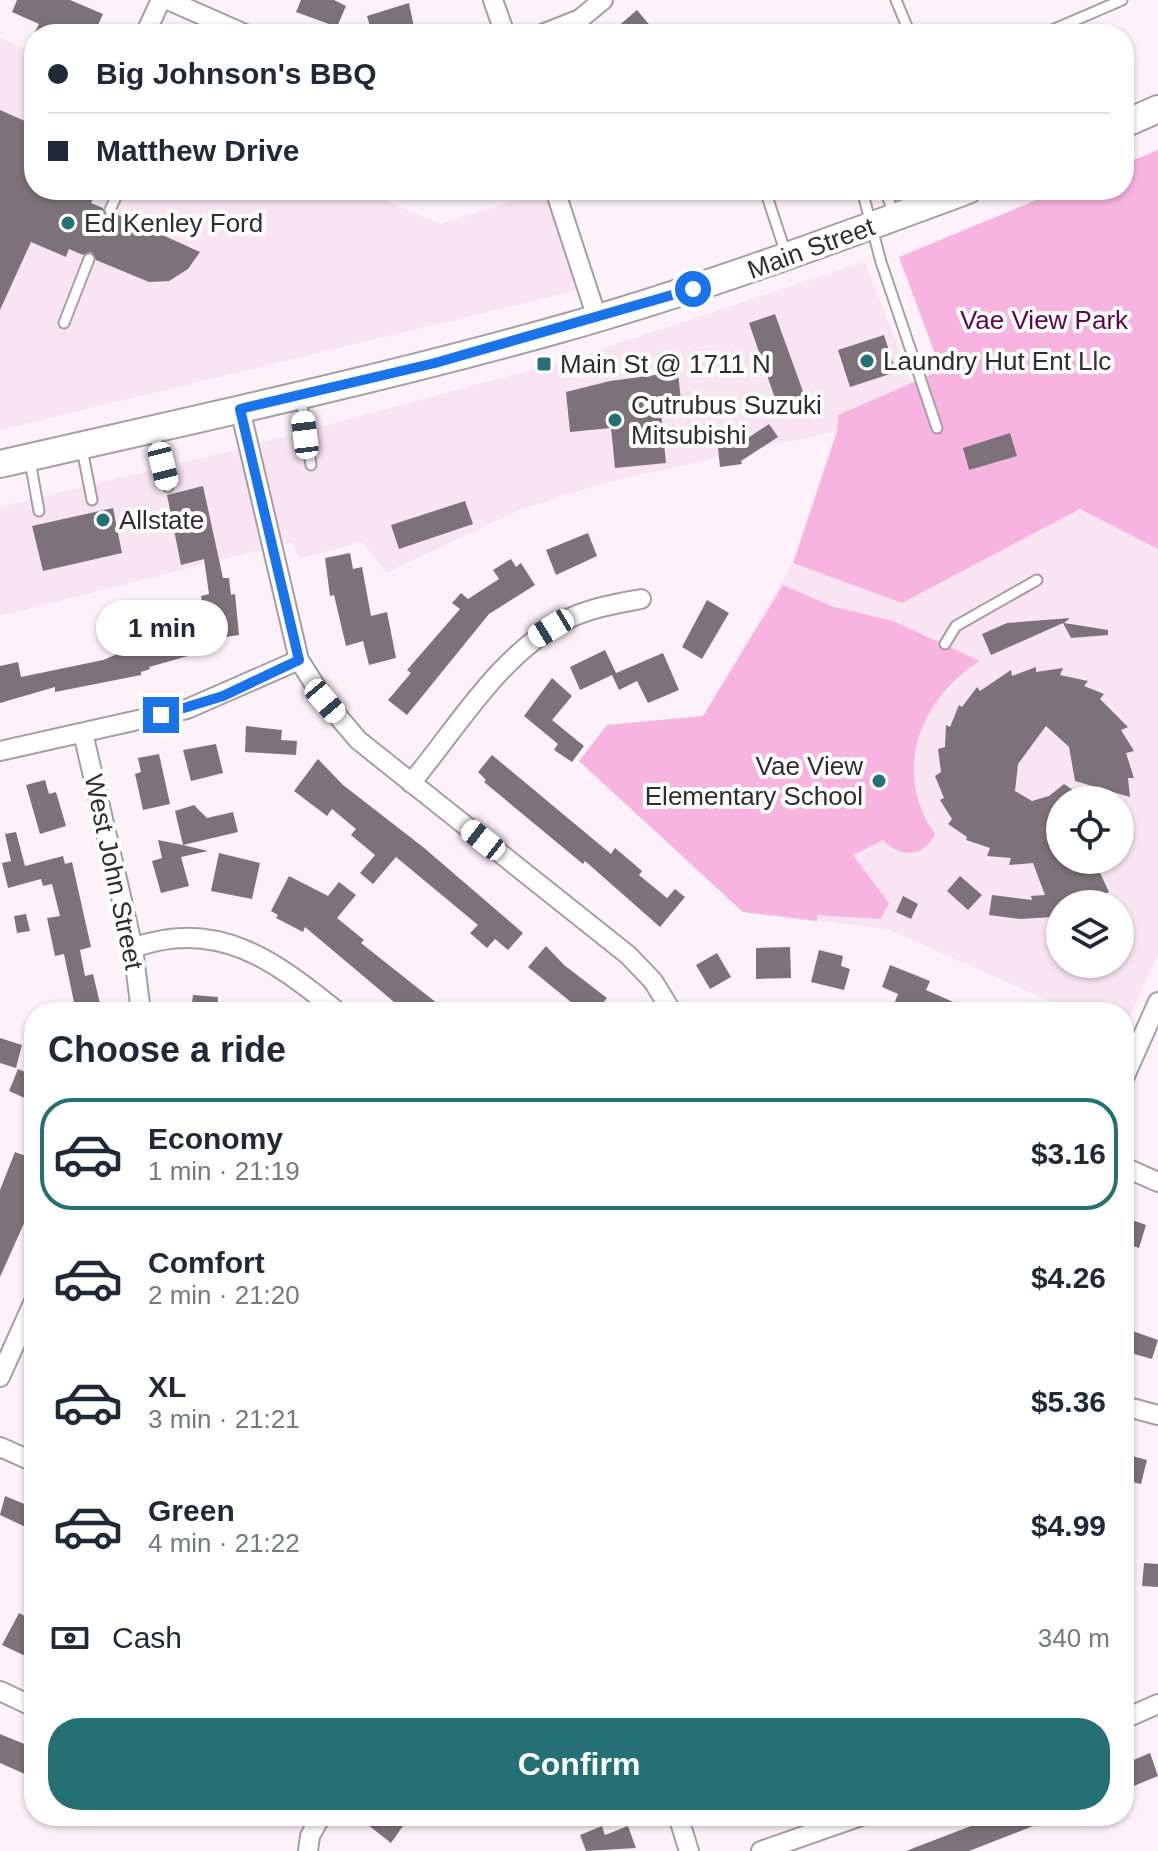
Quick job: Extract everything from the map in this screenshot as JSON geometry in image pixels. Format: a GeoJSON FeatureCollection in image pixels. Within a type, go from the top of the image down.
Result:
{"type":"FeatureCollection","features":[{"type":"Feature","properties":{"kind":"main road"},"geometry":{"type":"LineString","coordinates":[[1134,120],[1158,109]]}},
{"type":"Feature","properties":{"kind":"main road","name":"Main Street"},"geometry":{"type":"LineString","coordinates":[[0,464],[301,396],[597,318],[787,257],[941,200]]}},
{"type":"Feature","properties":{"kind":"street"},"geometry":{"type":"LineString","coordinates":[[150,24],[161,0]]}},
{"type":"Feature","properties":{"kind":"street"},"geometry":{"type":"LineString","coordinates":[[168,0],[222,24]]}},
{"type":"Feature","properties":{"kind":"street"},"geometry":{"type":"LineString","coordinates":[[493,0],[501,24]]}},
{"type":"Feature","properties":{"kind":"street"},"geometry":{"type":"LineString","coordinates":[[567,24],[580,19],[603,0]]}},
{"type":"Feature","properties":{"kind":"street"},"geometry":{"type":"LineString","coordinates":[[558,200],[597,318]]}},
{"type":"Feature","properties":{"kind":"street"},"geometry":{"type":"LineString","coordinates":[[240,409],[299,660],[325,701],[358,740],[628,955],[653,981],[666,1002]]}},
{"type":"Feature","properties":{"kind":"street"},"geometry":{"type":"LineString","coordinates":[[411,783],[512,659],[537,637],[566,620],[602,606],[641,599]]}},
{"type":"Feature","properties":{"kind":"street"},"geometry":{"type":"LineString","coordinates":[[0,751],[187,709],[299,660]]}},
{"type":"Feature","properties":{"kind":"street","name":"West John Street"},"geometry":{"type":"LineString","coordinates":[[83,733],[133,948],[140,1002]]}},
{"type":"Feature","properties":{"kind":"street"},"geometry":{"type":"LineString","coordinates":[[133,948],[176,938],[209,938],[252,950],[292,974],[326,1002]]}},
{"type":"Feature","properties":{"kind":"street"},"geometry":{"type":"LineString","coordinates":[[1134,1056],[1158,1002]]}},
{"type":"Feature","properties":{"kind":"street"},"geometry":{"type":"LineString","coordinates":[[1134,1171],[1158,1182]]}},
{"type":"Feature","properties":{"kind":"street"},"geometry":{"type":"LineString","coordinates":[[0,1377],[24,1323]]}},
{"type":"Feature","properties":{"kind":"street"},"geometry":{"type":"LineString","coordinates":[[1134,1409],[1158,1415]]}},
{"type":"Feature","properties":{"kind":"street"},"geometry":{"type":"LineString","coordinates":[[0,1447],[24,1458]]}},
{"type":"Feature","properties":{"kind":"street"},"geometry":{"type":"LineString","coordinates":[[0,1691],[24,1702]]}},
{"type":"Feature","properties":{"kind":"street"},"geometry":{"type":"LineString","coordinates":[[1134,1715],[1158,1704]]}},
{"type":"Feature","properties":{"kind":"street"},"geometry":{"type":"LineString","coordinates":[[308,1851],[316,1826]]}},
{"type":"Feature","properties":{"kind":"street"},"geometry":{"type":"LineString","coordinates":[[681,1826],[689,1851]]}},
{"type":"Feature","properties":{"kind":"street"},"geometry":{"type":"LineString","coordinates":[[761,1851],[832,1826]]}},
{"type":"Feature","properties":{"kind":"lane"},"geometry":{"type":"LineString","coordinates":[[896,0],[906,24]]}},
{"type":"Feature","properties":{"kind":"lane"},"geometry":{"type":"LineString","coordinates":[[1066,24],[1122,0]]}},
{"type":"Feature","properties":{"kind":"lane"},"geometry":{"type":"LineString","coordinates":[[110,210],[114,200]]}},
{"type":"Feature","properties":{"kind":"lane"},"geometry":{"type":"LineString","coordinates":[[768,200],[787,257]]}},
{"type":"Feature","properties":{"kind":"lane"},"geometry":{"type":"LineString","coordinates":[[869,200],[884,221]]}},
{"type":"Feature","properties":{"kind":"lane"},"geometry":{"type":"LineString","coordinates":[[885,200],[881,262],[937,428]]}},
{"type":"Feature","properties":{"kind":"lane"},"geometry":{"type":"LineString","coordinates":[[64,323],[89,259]]}},
{"type":"Feature","properties":{"kind":"lane"},"geometry":{"type":"LineString","coordinates":[[301,396],[311,465]]}},
{"type":"Feature","properties":{"kind":"lane"},"geometry":{"type":"LineString","coordinates":[[153,429],[168,487]]}},
{"type":"Feature","properties":{"kind":"lane"},"geometry":{"type":"LineString","coordinates":[[82,446],[92,500]]}},
{"type":"Feature","properties":{"kind":"lane"},"geometry":{"type":"LineString","coordinates":[[29,457],[39,511]]}},
{"type":"Feature","properties":{"kind":"lane"},"geometry":{"type":"LineString","coordinates":[[945,644],[956,626],[1037,580]]}},
{"type":"Feature","properties":{"kind":"shaded area"},"geometry":{"type":"Polygon","coordinates":[[[0,38],[24,49],[24,200],[383,200],[441,224],[517,200],[552,200],[578,290],[0,430],[0,38]]]}},
{"type":"Feature","properties":{"kind":"shaded area"},"geometry":{"type":"Polygon","coordinates":[[[865,262],[912,382],[838,415],[837,431],[608,482],[521,509],[386,573],[362,542],[299,559],[292,542],[0,616],[0,507],[231,451],[565,361],[865,262]]]}},
{"type":"Feature","properties":{"kind":"shaded area","name":"Vae View Elementary School"},"geometry":{"type":"Polygon","coordinates":[[[1080,509],[1158,549],[1158,954],[1134,1007],[1134,1002],[1052,1002],[888,929],[743,912],[579,761],[607,725],[703,716],[793,563],[902,603],[1080,509]]]}},
{"type":"Feature","properties":{"kind":"green space","name":"Vae View Park"},"geometry":{"type":"Polygon","coordinates":[[[1158,150],[1158,549],[1080,509],[902,603],[793,563],[837,431],[838,415],[941,370],[899,257],[1037,200],[1134,200],[1134,160],[1158,150]]]}},
{"type":"Feature","properties":{"kind":"green space"},"geometry":{"type":"Polygon","coordinates":[[[783,585],[831,606],[893,621],[980,661],[941,695],[918,738],[914,762],[915,786],[922,810],[935,834],[930,842],[925,848],[911,853],[897,850],[883,840],[853,855],[889,903],[881,919],[817,915],[817,921],[743,912],[579,761],[607,725],[703,716],[783,585]]]}},
{"type":"Feature","properties":{"kind":"building"},"geometry":{"type":"Polygon","coordinates":[[[17,0],[70,0],[103,14],[98,24],[39,24],[12,12],[17,0]]]}},
{"type":"Feature","properties":{"kind":"building"},"geometry":{"type":"Polygon","coordinates":[[[301,0],[334,0],[346,6],[338,24],[329,24],[296,12],[301,0]]]}},
{"type":"Feature","properties":{"kind":"building"},"geometry":{"type":"Polygon","coordinates":[[[409,3],[413,24],[369,24],[367,16],[409,3]]]}},
{"type":"Feature","properties":{"kind":"building"},"geometry":{"type":"Polygon","coordinates":[[[637,10],[649,24],[621,24],[637,10]]]}},
{"type":"Feature","properties":{"kind":"building","name":"Ed Kenley Ford"},"geometry":{"type":"Polygon","coordinates":[[[0,110],[24,121],[24,200],[92,200],[91,203],[103,208],[106,216],[116,214],[200,252],[188,269],[169,281],[149,282],[96,260],[91,252],[83,255],[69,249],[66,257],[31,242],[0,310],[0,110]]]}},
{"type":"Feature","properties":{"kind":"building"},"geometry":{"type":"Polygon","coordinates":[[[775,314],[805,397],[778,407],[749,323],[775,314]]]}},
{"type":"Feature","properties":{"kind":"building","name":"Laundry Hut Ent Llc"},"geometry":{"type":"Polygon","coordinates":[[[884,335],[896,372],[850,387],[838,350],[884,335]]]}},
{"type":"Feature","properties":{"kind":"building","name":"Cutrubus Suzuki Mitsubishi"},"geometry":{"type":"Polygon","coordinates":[[[678,372],[682,411],[661,413],[666,463],[615,468],[611,428],[570,432],[566,392],[610,381],[678,372]]]}},
{"type":"Feature","properties":{"kind":"building"},"geometry":{"type":"Polygon","coordinates":[[[769,424],[778,437],[741,461],[742,464],[720,467],[718,448],[736,446],[769,424]]]}},
{"type":"Feature","properties":{"kind":"building"},"geometry":{"type":"Polygon","coordinates":[[[1010,433],[1017,456],[969,470],[963,448],[1010,433]]]}},
{"type":"Feature","properties":{"kind":"building"},"geometry":{"type":"Polygon","coordinates":[[[203,486],[223,578],[229,578],[231,595],[235,594],[239,635],[199,641],[202,652],[149,667],[141,675],[55,692],[55,687],[0,703],[0,666],[18,662],[21,677],[103,660],[115,655],[112,644],[161,633],[158,624],[203,612],[201,596],[209,594],[204,559],[181,565],[167,495],[203,486]]]}},
{"type":"Feature","properties":{"kind":"building"},"geometry":{"type":"Polygon","coordinates":[[[465,501],[473,524],[399,549],[391,525],[465,501]]]}},
{"type":"Feature","properties":{"kind":"building"},"geometry":{"type":"Polygon","coordinates":[[[113,508],[122,553],[43,571],[32,526],[113,508]]]}},
{"type":"Feature","properties":{"kind":"building"},"geometry":{"type":"Polygon","coordinates":[[[588,533],[597,556],[556,575],[546,550],[588,533]]]}},
{"type":"Feature","properties":{"kind":"building"},"geometry":{"type":"Polygon","coordinates":[[[350,553],[353,569],[362,567],[371,616],[387,612],[396,658],[369,665],[363,641],[346,646],[334,595],[330,596],[325,558],[350,553]]]}},
{"type":"Feature","properties":{"kind":"building"},"geometry":{"type":"Polygon","coordinates":[[[511,559],[516,567],[521,563],[535,585],[489,614],[407,715],[388,700],[411,673],[407,670],[460,609],[452,603],[461,593],[468,599],[499,579],[493,570],[511,559]]]}},
{"type":"Feature","properties":{"kind":"building"},"geometry":{"type":"Polygon","coordinates":[[[707,600],[729,613],[702,659],[682,647],[707,600]]]}},
{"type":"Feature","properties":{"kind":"building"},"geometry":{"type":"Polygon","coordinates":[[[1070,618],[1064,623],[1108,630],[1108,635],[1071,638],[1063,623],[991,655],[982,634],[1007,623],[1070,618]]]}},
{"type":"Feature","properties":{"kind":"building"},"geometry":{"type":"Polygon","coordinates":[[[605,650],[616,673],[663,653],[679,690],[648,703],[637,681],[619,690],[612,675],[580,690],[570,667],[605,650]]]}},
{"type":"Feature","properties":{"kind":"building","name":"Vae View Elementary School"},"geometry":{"type":"Polygon","coordinates":[[[1036,667],[1036,672],[1063,668],[1060,675],[1088,681],[1084,686],[1104,694],[1100,699],[1128,727],[1121,730],[1134,751],[1126,753],[1134,778],[1128,778],[1129,786],[1092,786],[1075,781],[1069,747],[1046,726],[1018,764],[1015,791],[1032,801],[1046,797],[1046,874],[1101,874],[1108,890],[1046,890],[1046,917],[1020,919],[989,915],[992,895],[1032,900],[1031,896],[1045,895],[1033,863],[1009,865],[1011,858],[987,856],[990,848],[966,840],[967,837],[948,824],[952,819],[940,800],[944,798],[935,776],[941,772],[938,749],[945,747],[946,725],[950,727],[959,705],[962,707],[977,687],[980,691],[1011,670],[1012,676],[1036,667]]]}},
{"type":"Feature","properties":{"kind":"building"},"geometry":{"type":"Polygon","coordinates":[[[552,678],[572,696],[552,720],[584,746],[572,762],[554,750],[558,744],[524,716],[552,678]]]}},
{"type":"Feature","properties":{"kind":"building"},"geometry":{"type":"Polygon","coordinates":[[[246,726],[282,730],[281,740],[297,741],[296,755],[245,752],[246,726]]]}},
{"type":"Feature","properties":{"kind":"building"},"geometry":{"type":"Polygon","coordinates":[[[216,744],[223,773],[191,781],[183,750],[216,744]]]}},
{"type":"Feature","properties":{"kind":"building"},"geometry":{"type":"Polygon","coordinates":[[[159,754],[170,804],[143,810],[135,774],[141,772],[138,758],[159,754]]]}},
{"type":"Feature","properties":{"kind":"building"},"geometry":{"type":"Polygon","coordinates":[[[492,755],[611,854],[615,848],[642,871],[639,875],[667,898],[675,889],[685,897],[660,927],[585,861],[583,864],[484,782],[486,780],[478,772],[492,755]]]}},
{"type":"Feature","properties":{"kind":"building"},"geometry":{"type":"Polygon","coordinates":[[[318,759],[343,785],[423,847],[523,933],[508,950],[495,939],[487,948],[470,933],[478,925],[396,857],[373,884],[360,873],[375,855],[351,835],[356,829],[332,809],[327,816],[294,791],[318,759]]]}},
{"type":"Feature","properties":{"kind":"building"},"geometry":{"type":"Polygon","coordinates":[[[45,780],[49,794],[56,792],[66,826],[40,834],[26,785],[45,780]]]}},
{"type":"Feature","properties":{"kind":"building"},"geometry":{"type":"Polygon","coordinates":[[[194,805],[207,818],[233,812],[238,832],[183,845],[175,811],[194,805]]]}},
{"type":"Feature","properties":{"kind":"building"},"geometry":{"type":"Polygon","coordinates":[[[16,832],[25,866],[63,856],[65,864],[72,862],[91,947],[80,950],[85,976],[93,974],[100,1002],[74,1002],[64,954],[55,956],[47,918],[60,916],[52,884],[43,886],[41,879],[8,888],[2,863],[11,861],[5,834],[16,832]]]}},
{"type":"Feature","properties":{"kind":"building"},"geometry":{"type":"Polygon","coordinates":[[[158,840],[208,851],[181,857],[189,886],[161,893],[152,861],[162,858],[158,840]]]}},
{"type":"Feature","properties":{"kind":"building"},"geometry":{"type":"Polygon","coordinates":[[[219,853],[260,863],[252,899],[211,891],[219,853]]]}},
{"type":"Feature","properties":{"kind":"building"},"geometry":{"type":"Polygon","coordinates":[[[289,876],[328,896],[339,882],[356,895],[337,918],[364,940],[361,943],[435,1002],[394,1002],[305,927],[303,932],[276,918],[278,915],[271,911],[289,876]]]}},
{"type":"Feature","properties":{"kind":"building"},"geometry":{"type":"Polygon","coordinates":[[[960,876],[982,895],[968,910],[947,891],[960,876]]]}},
{"type":"Feature","properties":{"kind":"building"},"geometry":{"type":"Polygon","coordinates":[[[903,896],[918,904],[911,919],[896,912],[903,896]]]}},
{"type":"Feature","properties":{"kind":"building"},"geometry":{"type":"Polygon","coordinates":[[[26,914],[30,931],[17,933],[14,916],[26,914]]]}},
{"type":"Feature","properties":{"kind":"building"},"geometry":{"type":"Polygon","coordinates":[[[546,946],[564,965],[607,998],[604,1002],[571,1002],[528,967],[546,946]]]}},
{"type":"Feature","properties":{"kind":"building"},"geometry":{"type":"Polygon","coordinates":[[[790,947],[791,978],[756,979],[756,948],[790,947]]]}},
{"type":"Feature","properties":{"kind":"building"},"geometry":{"type":"Polygon","coordinates":[[[819,950],[843,956],[841,966],[850,969],[844,990],[811,982],[819,950]]]}},
{"type":"Feature","properties":{"kind":"building"},"geometry":{"type":"Polygon","coordinates":[[[717,953],[731,977],[710,989],[696,965],[717,953]]]}},
{"type":"Feature","properties":{"kind":"building"},"geometry":{"type":"Polygon","coordinates":[[[890,965],[930,981],[926,990],[953,1002],[895,1002],[898,994],[882,987],[890,965]]]}},
{"type":"Feature","properties":{"kind":"building"},"geometry":{"type":"Polygon","coordinates":[[[193,995],[218,997],[218,1002],[192,1002],[193,995]]]}},
{"type":"Feature","properties":{"kind":"building"},"geometry":{"type":"Polygon","coordinates":[[[0,1038],[22,1045],[16,1068],[0,1063],[0,1038]]]}},
{"type":"Feature","properties":{"kind":"building"},"geometry":{"type":"Polygon","coordinates":[[[18,1069],[24,1072],[24,1098],[9,1091],[18,1069]]]}},
{"type":"Feature","properties":{"kind":"building"},"geometry":{"type":"Polygon","coordinates":[[[15,1152],[24,1155],[24,1223],[0,1277],[0,1190],[15,1152]]]}},
{"type":"Feature","properties":{"kind":"building"},"geometry":{"type":"Polygon","coordinates":[[[1134,1221],[1146,1225],[1139,1248],[1134,1246],[1134,1221]]]}},
{"type":"Feature","properties":{"kind":"building"},"geometry":{"type":"Polygon","coordinates":[[[1134,1332],[1158,1340],[1152,1359],[1134,1354],[1134,1332]]]}},
{"type":"Feature","properties":{"kind":"building"},"geometry":{"type":"Polygon","coordinates":[[[1134,1457],[1147,1460],[1141,1484],[1134,1482],[1134,1457]]]}},
{"type":"Feature","properties":{"kind":"building"},"geometry":{"type":"Polygon","coordinates":[[[5,1496],[24,1504],[24,1526],[0,1515],[5,1496]]]}},
{"type":"Feature","properties":{"kind":"building"},"geometry":{"type":"Polygon","coordinates":[[[1144,1563],[1158,1564],[1158,1587],[1142,1586],[1144,1563]]]}},
{"type":"Feature","properties":{"kind":"building"},"geometry":{"type":"Polygon","coordinates":[[[19,1613],[24,1616],[24,1655],[2,1645],[19,1613]]]}},
{"type":"Feature","properties":{"kind":"building"},"geometry":{"type":"Polygon","coordinates":[[[0,1734],[24,1744],[24,1774],[0,1763],[0,1734]]]}},
{"type":"Feature","properties":{"kind":"building"},"geometry":{"type":"Polygon","coordinates":[[[1150,1753],[1158,1776],[1134,1786],[1134,1760],[1150,1753]]]}},
{"type":"Feature","properties":{"kind":"building"},"geometry":{"type":"Polygon","coordinates":[[[369,1826],[403,1826],[391,1843],[369,1826]]]}},
{"type":"Feature","properties":{"kind":"building"},"geometry":{"type":"Polygon","coordinates":[[[602,1826],[605,1835],[628,1826],[636,1848],[586,1851],[580,1835],[602,1826]]]}},
{"type":"Feature","properties":{"kind":"building"},"geometry":{"type":"Polygon","coordinates":[[[971,1826],[1033,1826],[969,1851],[906,1851],[971,1826]]]}},
{"type":"Feature","properties":{"kind":"place","name":"Ed Kenley Ford"},"geometry":{"type":"Point","coordinates":[68,223]}},
{"type":"Feature","properties":{"kind":"place","name":"Laundry Hut Ent Llc"},"geometry":{"type":"Point","coordinates":[867,361]}},
{"type":"Feature","properties":{"kind":"place","name":"Main St @ 1711 N"},"geometry":{"type":"Point","coordinates":[544,364]}},
{"type":"Feature","properties":{"kind":"place","name":"Cutrubus Suzuki Mitsubishi"},"geometry":{"type":"Point","coordinates":[615,420]}},
{"type":"Feature","properties":{"kind":"place","name":"Allstate"},"geometry":{"type":"Point","coordinates":[103,520]}},
{"type":"Feature","properties":{"kind":"place","name":"Vae View Elementary School"},"geometry":{"type":"Point","coordinates":[879,781]}},
{"type":"Feature","properties":{"kind":"route"},"geometry":{"type":"LineString","coordinates":[[161,715],[223,696],[299,660],[240,409],[435,363],[693,289]]}}]}
